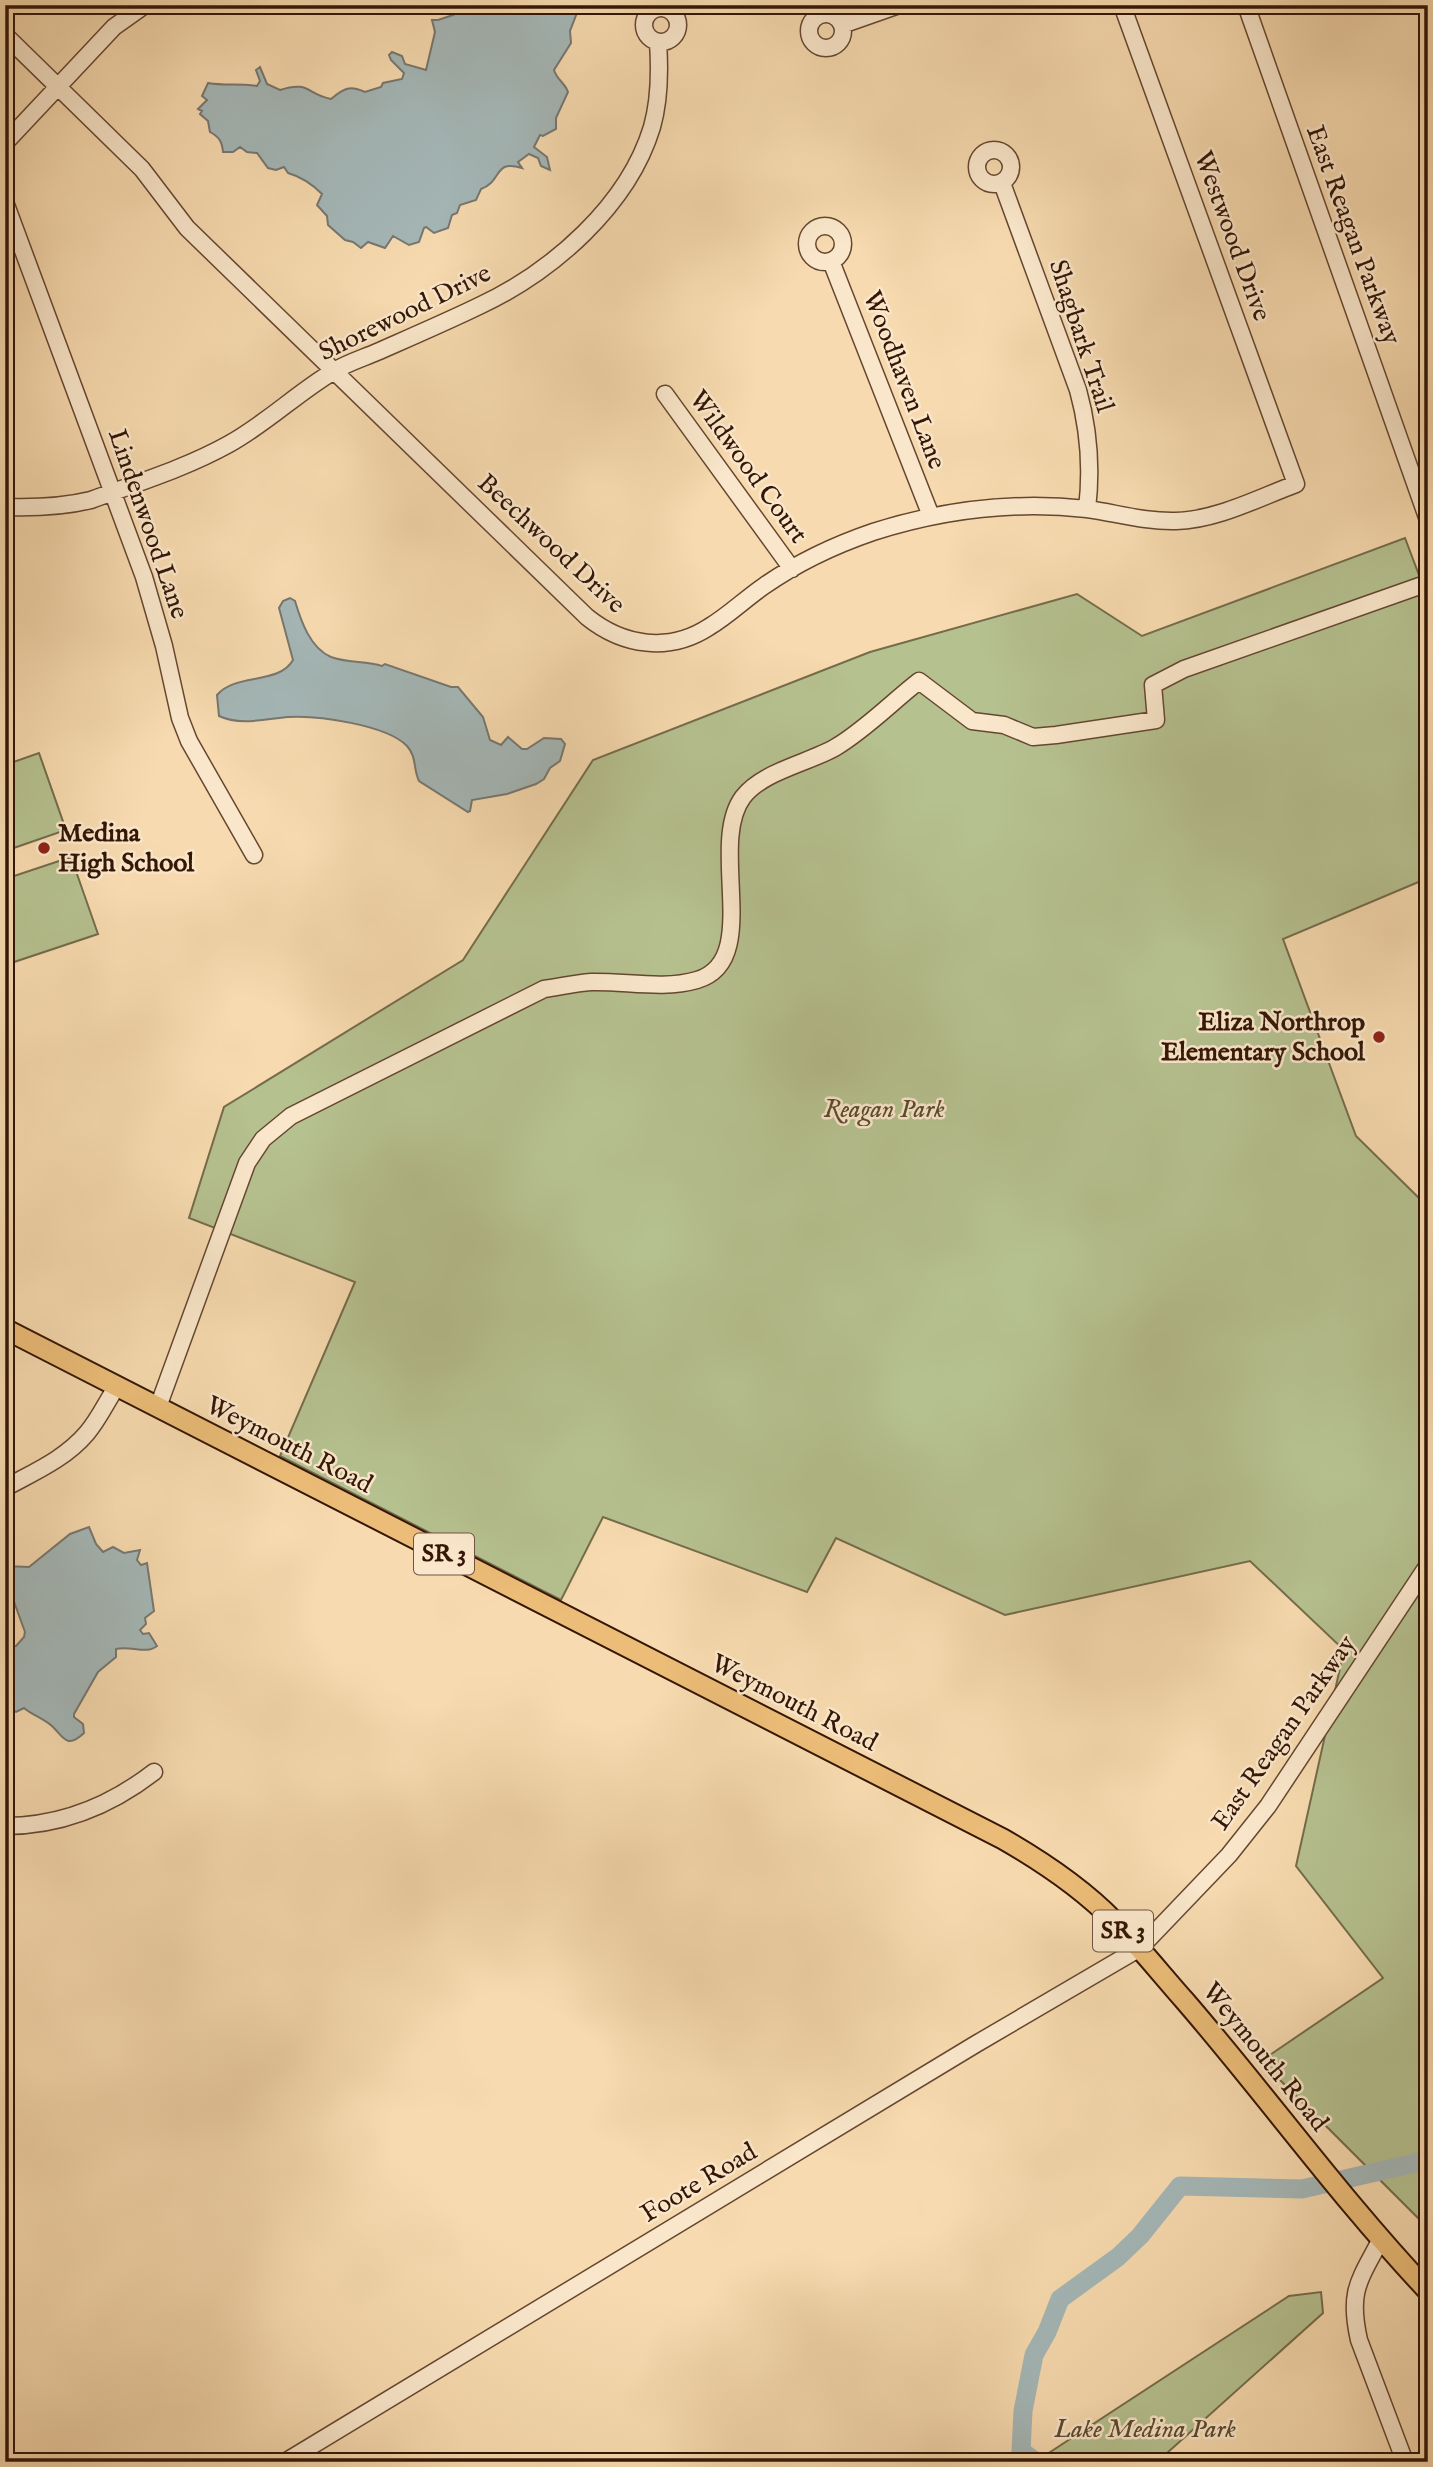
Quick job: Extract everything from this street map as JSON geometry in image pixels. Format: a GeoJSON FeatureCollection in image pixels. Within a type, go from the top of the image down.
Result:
{"type":"FeatureCollection","features":[{"type":"Feature","properties":{"kind":"main road","name":"Weymouth Road"},"geometry":{"type":"LineString","coordinates":[[5,1329],[1003,1839],[1060,1875],[1113,1920],[1140,1948],[1244,2070],[1354,2208],[1428,2291]]}},
{"type":"Feature","properties":{"kind":"street"},"geometry":{"type":"LineString","coordinates":[[5,143],[114,27],[145,5]]}},
{"type":"Feature","properties":{"kind":"street"},"geometry":{"type":"LineString","coordinates":[[842,25],[899,5]]}},
{"type":"Feature","properties":{"kind":"street","name":"Westwood Drive"},"geometry":{"type":"LineString","coordinates":[[1122,5],[1296,484]]}},
{"type":"Feature","properties":{"kind":"street","name":"East Reagan Parkway"},"geometry":{"type":"LineString","coordinates":[[1246,5],[1428,520]]}},
{"type":"Feature","properties":{"kind":"street","name":"Beechwood Drive"},"geometry":{"type":"LineString","coordinates":[[5,35],[142,169],[187,228],[587,617],[617,636],[651,644],[675,642],[696,635],[792,569],[832,548],[870,533],[931,516],[998,507],[1032,506],[1087,509],[1153,521],[1198,519],[1296,484]]}},
{"type":"Feature","properties":{"kind":"street","name":"Shorewood Drive"},"geometry":{"type":"LineString","coordinates":[[5,507],[64,506],[91,500],[201,458],[255,428],[334,371],[510,290],[563,252],[622,187],[645,145],[657,106],[658,42]]}},
{"type":"Feature","properties":{"kind":"street","name":"Shagbark Trail"},"geometry":{"type":"LineString","coordinates":[[1002,183],[1084,413],[1090,464],[1087,509]]}},
{"type":"Feature","properties":{"kind":"street","name":"Lindenwood Lane"},"geometry":{"type":"LineString","coordinates":[[5,202],[154,606],[174,698],[189,741],[254,855]]}},
{"type":"Feature","properties":{"kind":"street","name":"Woodhaven Lane"},"geometry":{"type":"LineString","coordinates":[[831,261],[931,516]]}},
{"type":"Feature","properties":{"kind":"street","name":"Wildwood Court"},"geometry":{"type":"LineString","coordinates":[[665,394],[792,569]]}},
{"type":"Feature","properties":{"kind":"street"},"geometry":{"type":"LineString","coordinates":[[158,1407],[247,1163],[263,1139],[291,1116],[544,989],[590,982],[675,984],[695,981],[714,972],[726,956],[732,934],[729,829],[743,797],[759,783],[799,769],[836,747],[919,681],[972,721],[1004,725],[1032,737],[1156,720],[1153,685],[1184,670],[1428,583]]}},
{"type":"Feature","properties":{"kind":"street"},"geometry":{"type":"LineString","coordinates":[[5,1488],[44,1468],[76,1445],[88,1432],[117,1386]]}},
{"type":"Feature","properties":{"kind":"street","name":"East Reagan Parkway"},"geometry":{"type":"LineString","coordinates":[[1140,1948],[1229,1855],[1268,1806],[1428,1565]]}},
{"type":"Feature","properties":{"kind":"street"},"geometry":{"type":"LineString","coordinates":[[5,1826],[40,1824],[89,1811],[114,1799],[153,1772]]}},
{"type":"Feature","properties":{"kind":"street","name":"Foote Road"},"geometry":{"type":"LineString","coordinates":[[285,2462],[976,2044],[1140,1948]]}},
{"type":"Feature","properties":{"kind":"street"},"geometry":{"type":"LineString","coordinates":[[1381,2239],[1356,2288],[1353,2300],[1355,2323],[1405,2462]]}},
{"type":"Feature","properties":{"kind":"green space","name":"Reagan Park"},"geometry":{"type":"Polygon","coordinates":[[[1405,538],[1428,599],[1428,878],[1283,939],[1356,1136],[1428,1207],[1428,2228],[1261,2061],[1383,1978],[1296,1866],[1344,1650],[1250,1561],[1005,1615],[836,1538],[807,1592],[603,1517],[561,1600],[280,1456],[355,1282],[189,1218],[224,1107],[463,960],[593,760],[870,652],[1077,594],[1142,636],[1405,538]]]}},
{"type":"Feature","properties":{"kind":"green space"},"geometry":{"type":"Polygon","coordinates":[[[39,753],[66,830],[5,851],[5,765],[39,753]]]}},
{"type":"Feature","properties":{"kind":"green space"},"geometry":{"type":"Polygon","coordinates":[[[71,857],[98,934],[5,965],[5,879],[71,857]]]}},
{"type":"Feature","properties":{"kind":"green space","name":"Lake Medina Park"},"geometry":{"type":"Polygon","coordinates":[[[1321,2292],[1323,2313],[1157,2462],[1035,2462],[1289,2296],[1321,2292]]]}},
{"type":"Feature","properties":{"kind":"shaded area"},"geometry":{"type":"Polygon","coordinates":[[[448,5],[580,5],[570,31],[571,43],[554,70],[568,92],[556,118],[556,129],[540,135],[534,147],[547,157],[550,170],[541,166],[538,158],[529,154],[518,162],[522,168],[506,166],[493,181],[481,189],[476,200],[460,205],[457,213],[452,215],[448,228],[434,233],[426,227],[419,242],[409,245],[393,236],[385,248],[368,242],[361,248],[345,240],[328,225],[327,216],[317,205],[322,194],[314,187],[288,173],[284,167],[276,170],[268,168],[257,153],[247,152],[240,147],[233,152],[223,152],[220,140],[210,132],[208,121],[200,114],[202,111],[198,109],[207,100],[202,96],[208,83],[257,86],[260,81],[256,70],[260,67],[267,84],[280,90],[303,87],[331,99],[347,89],[365,92],[381,87],[383,83],[402,79],[404,73],[391,60],[389,55],[392,52],[402,56],[405,64],[426,70],[435,32],[432,20],[453,15],[448,5]]]}},
{"type":"Feature","properties":{"kind":"shaded area"},"geometry":{"type":"Polygon","coordinates":[[[290,598],[295,601],[312,641],[324,653],[343,660],[382,666],[385,664],[451,687],[458,687],[483,717],[490,740],[501,745],[508,737],[522,749],[527,749],[544,738],[561,739],[565,744],[560,761],[536,784],[507,794],[472,800],[468,812],[419,781],[410,750],[384,732],[351,723],[316,718],[235,721],[219,716],[217,695],[225,688],[278,673],[293,660],[279,608],[283,601],[290,598]]]}},
{"type":"Feature","properties":{"kind":"shaded area"},"geometry":{"type":"Polygon","coordinates":[[[89,1527],[96,1544],[103,1552],[113,1547],[124,1553],[140,1550],[137,1560],[141,1565],[147,1563],[154,1611],[145,1618],[146,1624],[140,1630],[143,1634],[149,1633],[157,1646],[148,1650],[116,1649],[116,1657],[98,1672],[74,1714],[83,1724],[84,1733],[70,1741],[63,1738],[50,1724],[24,1708],[16,1712],[5,1707],[5,1643],[16,1646],[25,1632],[13,1599],[5,1592],[5,1566],[29,1567],[70,1534],[89,1527]]]}},
{"type":"Feature","properties":{"kind":"waterway"},"geometry":{"type":"LineString","coordinates":[[1036,2462],[1021,2451],[1023,2411],[1034,2355],[1047,2332],[1060,2299],[1118,2257],[1140,2236],[1180,2186],[1302,2189],[1428,2160]]}},
{"type":"Feature","properties":{"kind":"place","name":"Medina High School"},"geometry":{"type":"Point","coordinates":[44,848]}},
{"type":"Feature","properties":{"kind":"place","name":"Eliza Northrop Elementary School"},"geometry":{"type":"Point","coordinates":[1379,1037]}}]}
